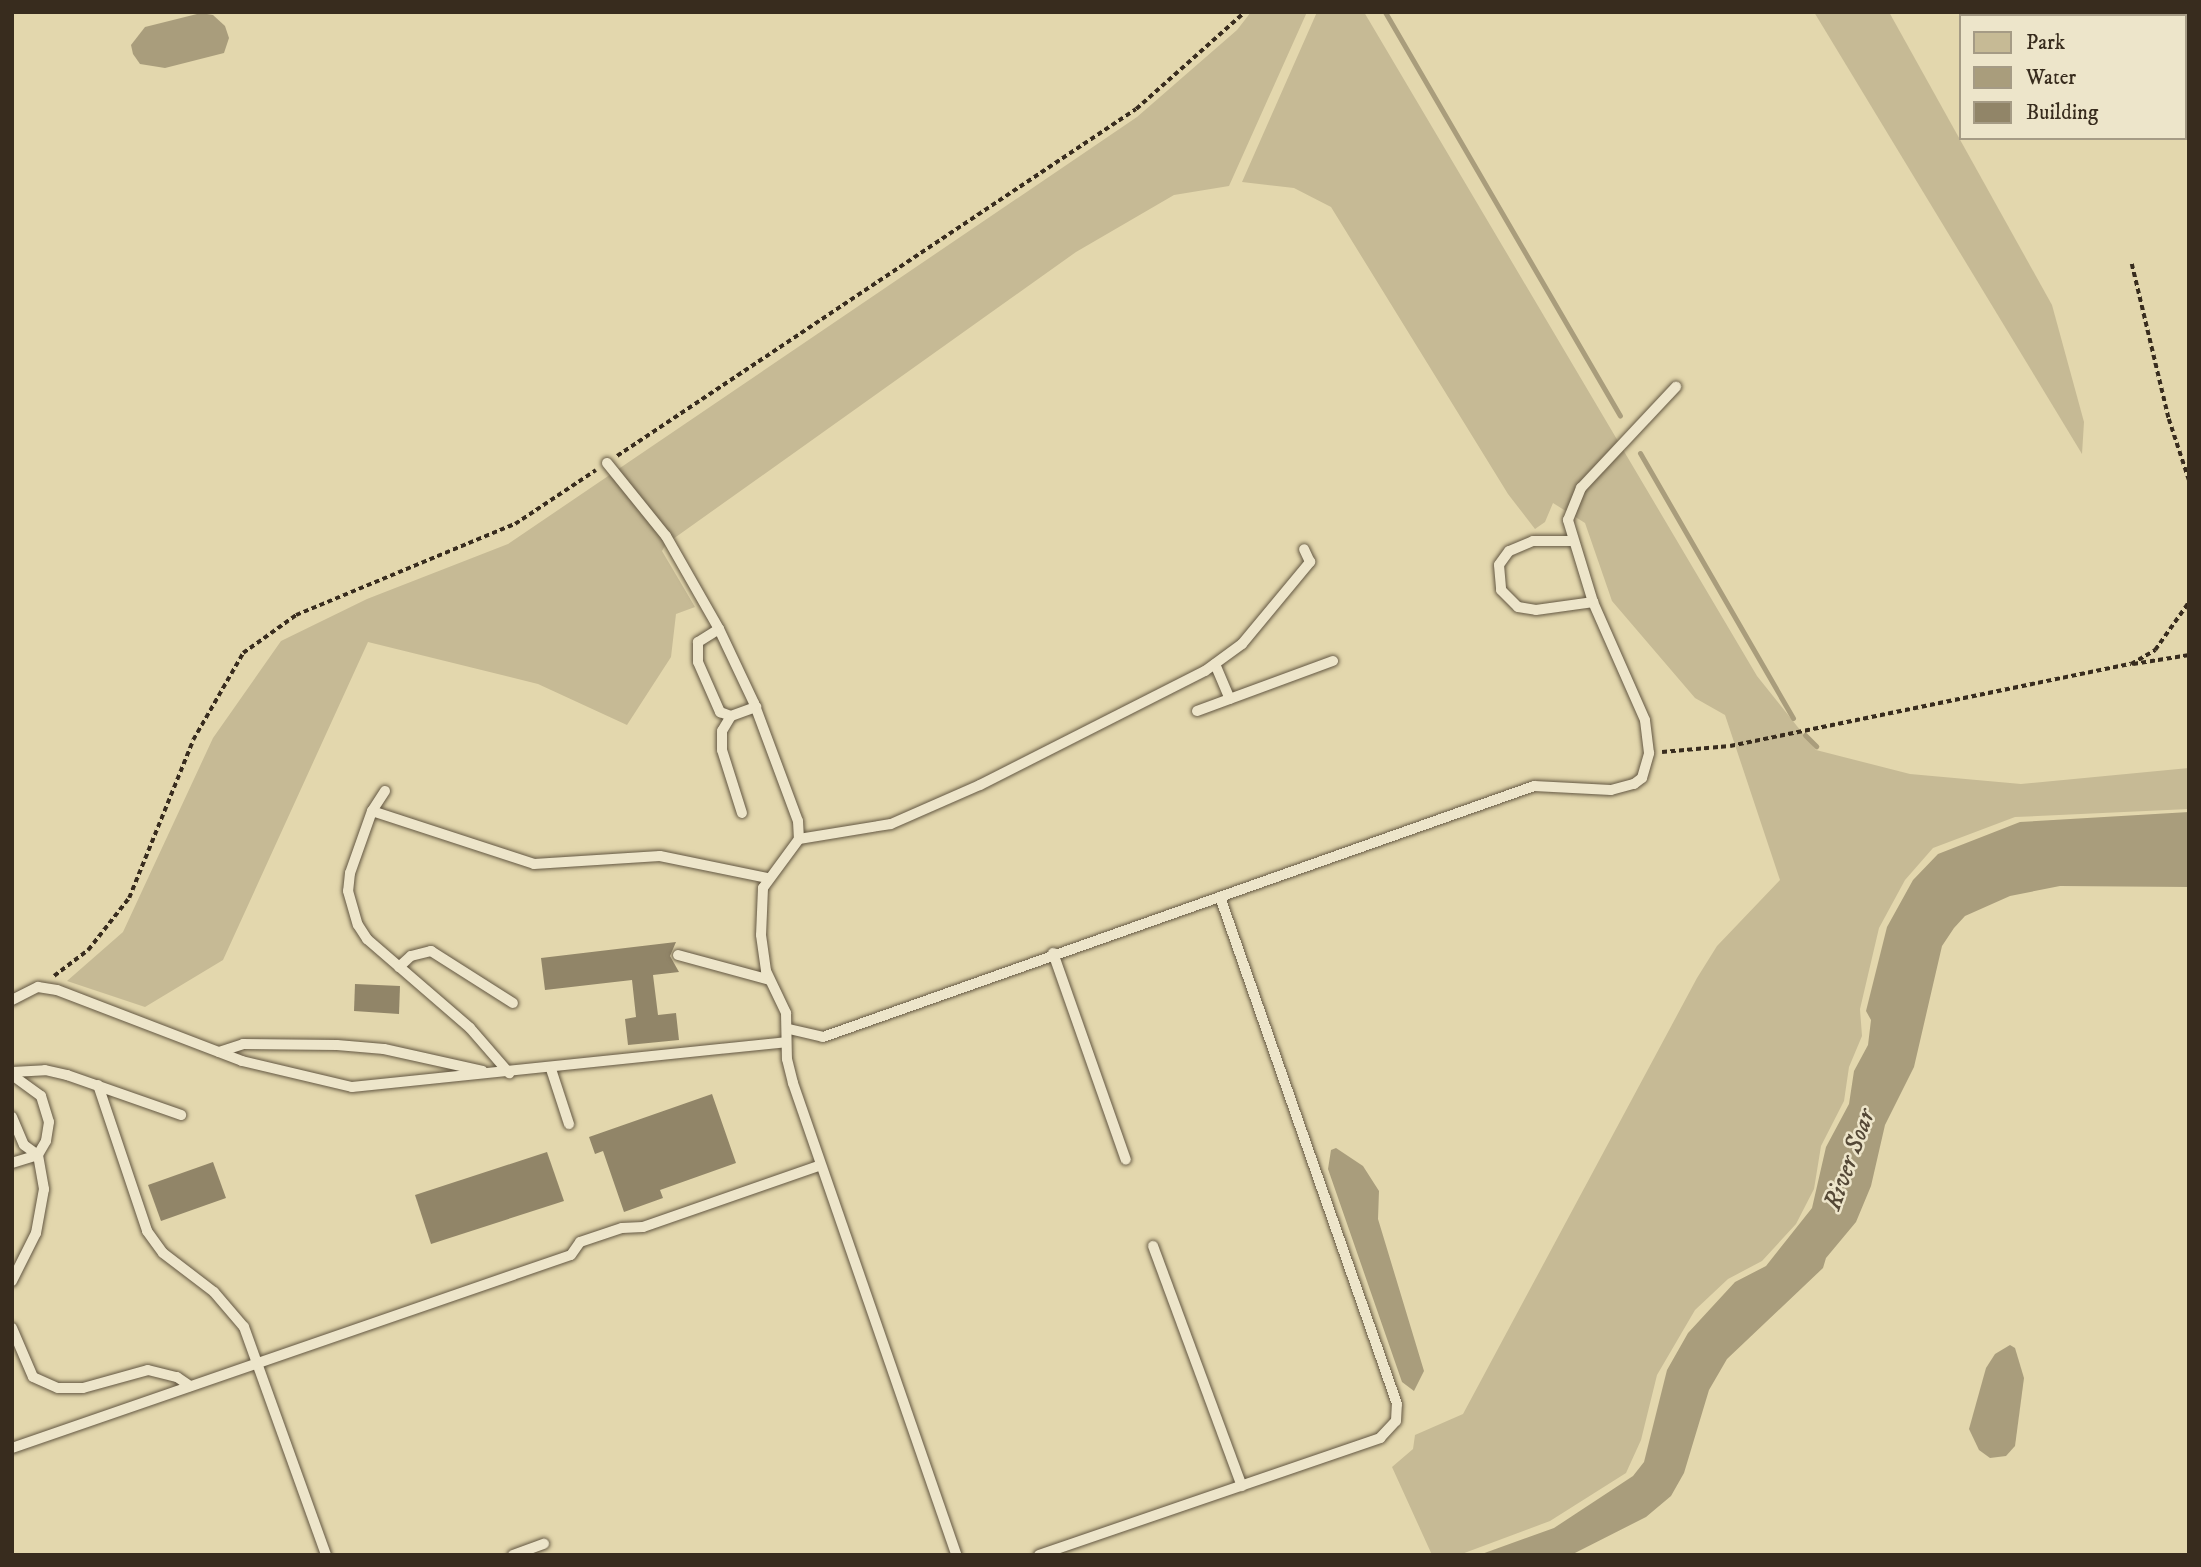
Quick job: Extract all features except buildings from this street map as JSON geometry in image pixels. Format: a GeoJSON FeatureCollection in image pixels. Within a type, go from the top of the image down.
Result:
{"type":"FeatureCollection","features":[{"type":"Feature","properties":{"kind":"lane"},"geometry":{"type":"LineString","coordinates":[[789,1029],[823,1037],[1053,953],[1534,786],[1622,790],[1642,778],[1650,753],[1645,720],[1593,602],[1571,541],[1568,520],[1581,488],[1676,387]]}},
{"type":"Feature","properties":{"kind":"lane"},"geometry":{"type":"LineString","coordinates":[[607,463],[666,536],[719,629],[756,707],[798,821],[799,839]]}},
{"type":"Feature","properties":{"kind":"lane"},"geometry":{"type":"LineString","coordinates":[[1571,541],[1533,541],[1509,551],[1499,565],[1501,590],[1518,607],[1536,610],[1593,602]]}},
{"type":"Feature","properties":{"kind":"lane"},"geometry":{"type":"LineString","coordinates":[[956,1555],[793,1083],[786,1042],[789,1029],[770,980],[760,911],[767,878],[799,839],[891,824],[980,785],[1215,664],[1242,644],[1296,574],[1310,562],[1304,549]]}},
{"type":"Feature","properties":{"kind":"lane"},"geometry":{"type":"LineString","coordinates":[[719,629],[698,642],[698,662],[720,712],[731,716]]}},
{"type":"Feature","properties":{"kind":"lane"},"geometry":{"type":"LineString","coordinates":[[1197,711],[1333,661]]}},
{"type":"Feature","properties":{"kind":"lane"},"geometry":{"type":"LineString","coordinates":[[1215,664],[1230,699]]}},
{"type":"Feature","properties":{"kind":"lane"},"geometry":{"type":"LineString","coordinates":[[742,813],[722,750],[722,731],[731,716],[756,707]]}},
{"type":"Feature","properties":{"kind":"lane"},"geometry":{"type":"LineString","coordinates":[[385,791],[372,811],[350,873],[351,908],[367,939],[470,1028],[509,1073]]}},
{"type":"Feature","properties":{"kind":"lane"},"geometry":{"type":"LineString","coordinates":[[372,811],[534,864],[660,856],[767,878]]}},
{"type":"Feature","properties":{"kind":"lane"},"geometry":{"type":"LineString","coordinates":[[1039,1555],[1387,1435],[1397,1410],[1220,897]]}},
{"type":"Feature","properties":{"kind":"lane"},"geometry":{"type":"LineString","coordinates":[[399,967],[411,956],[431,951],[513,1003]]}},
{"type":"Feature","properties":{"kind":"lane"},"geometry":{"type":"LineString","coordinates":[[1053,953],[1126,1160]]}},
{"type":"Feature","properties":{"kind":"lane"},"geometry":{"type":"LineString","coordinates":[[678,956],[770,980]]}},
{"type":"Feature","properties":{"kind":"lane"},"geometry":{"type":"LineString","coordinates":[[12,1000],[38,987],[57,990],[219,1052],[288,1075],[352,1087],[551,1069],[786,1042]]}},
{"type":"Feature","properties":{"kind":"lane"},"geometry":{"type":"LineString","coordinates":[[219,1052],[243,1044],[337,1045],[384,1049],[492,1073]]}},
{"type":"Feature","properties":{"kind":"lane"},"geometry":{"type":"LineString","coordinates":[[551,1069],[569,1124]]}},
{"type":"Feature","properties":{"kind":"lane"},"geometry":{"type":"LineString","coordinates":[[12,1073],[45,1070],[98,1085],[181,1115]]}},
{"type":"Feature","properties":{"kind":"lane"},"geometry":{"type":"LineString","coordinates":[[12,1073],[30,1084],[49,1111],[47,1141],[38,1155],[12,1163]]}},
{"type":"Feature","properties":{"kind":"lane"},"geometry":{"type":"LineString","coordinates":[[98,1085],[147,1231],[163,1253],[233,1311],[260,1362],[326,1555]]}},
{"type":"Feature","properties":{"kind":"lane"},"geometry":{"type":"LineString","coordinates":[[12,1117],[24,1144],[38,1155],[44,1189],[36,1233],[12,1281]]}},
{"type":"Feature","properties":{"kind":"lane"},"geometry":{"type":"LineString","coordinates":[[12,1448],[571,1255],[580,1242],[622,1228],[643,1227],[821,1166]]}},
{"type":"Feature","properties":{"kind":"lane"},"geometry":{"type":"LineString","coordinates":[[1153,1246],[1242,1486]]}},
{"type":"Feature","properties":{"kind":"lane"},"geometry":{"type":"LineString","coordinates":[[12,1328],[33,1377],[58,1388],[83,1388],[148,1370],[177,1377],[190,1386]]}},
{"type":"Feature","properties":{"kind":"lane"},"geometry":{"type":"LineString","coordinates":[[513,1555],[544,1544]]}},
{"type":"Feature","properties":{"kind":"path"},"geometry":{"type":"LineString","coordinates":[[2132,264],[2169,419],[2189,480]]}},
{"type":"Feature","properties":{"kind":"path"},"geometry":{"type":"LineString","coordinates":[[2131,664],[2155,650],[2189,602]]}},
{"type":"Feature","properties":{"kind":"path"},"geometry":{"type":"LineString","coordinates":[[1650,753],[1730,746],[2131,664],[2189,656]]}},
{"type":"Feature","properties":{"kind":"green space"},"geometry":{"type":"Polygon","coordinates":[[[1251,12],[1307,12],[1229,186],[1174,195],[1076,252],[666,544],[662,551],[695,607],[676,614],[671,657],[627,725],[538,684],[368,642],[223,960],[145,1007],[67,981],[123,932],[213,738],[281,641],[367,599],[508,544],[1137,117],[1237,30],[1251,12]]]}},
{"type":"Feature","properties":{"kind":"green space"},"geometry":{"type":"Polygon","coordinates":[[[1317,12],[1364,12],[1757,676],[1816,750],[1910,774],[2021,784],[2189,768],[2189,809],[2015,817],[1933,848],[1905,880],[1879,928],[1860,1009],[1862,1036],[1849,1067],[1844,1101],[1821,1146],[1814,1189],[1796,1224],[1762,1261],[1728,1279],[1695,1310],[1657,1375],[1641,1440],[1626,1473],[1550,1521],[1459,1555],[1432,1555],[1392,1467],[1413,1449],[1415,1435],[1463,1414],[1697,978],[1717,946],[1780,880],[1725,715],[1695,698],[1612,601],[1585,523],[1553,503],[1545,522],[1535,529],[1508,494],[1331,207],[1294,188],[1242,182],[1317,12]]]}},
{"type":"Feature","properties":{"kind":"green space"},"geometry":{"type":"Polygon","coordinates":[[[1814,12],[1889,12],[2052,305],[2084,422],[2082,454],[1814,12]]]}},
{"type":"Feature","properties":{"kind":"water"},"geometry":{"type":"Polygon","coordinates":[[[201,13],[213,15],[225,26],[229,38],[224,53],[165,68],[140,64],[131,45],[145,27],[201,13]]]}},
{"type":"Feature","properties":{"kind":"water","name":"River Soar"},"geometry":{"type":"Polygon","coordinates":[[[2189,812],[2189,887],[2060,886],[2010,896],[1965,916],[1954,928],[1942,946],[1914,1067],[1885,1125],[1871,1186],[1856,1222],[1826,1258],[1823,1268],[1727,1359],[1709,1390],[1684,1473],[1671,1496],[1646,1517],[1571,1555],[1479,1555],[1554,1528],[1633,1476],[1644,1462],[1667,1370],[1688,1333],[1735,1282],[1766,1266],[1812,1208],[1826,1147],[1849,1104],[1854,1071],[1868,1045],[1871,1020],[1866,1011],[1887,927],[1913,880],[1938,854],[2020,822],[2189,812]]]}},
{"type":"Feature","properties":{"kind":"water"},"geometry":{"type":"Polygon","coordinates":[[[1336,1148],[1363,1166],[1379,1191],[1378,1219],[1424,1371],[1414,1391],[1402,1382],[1328,1169],[1331,1150],[1336,1148]]]}},
{"type":"Feature","properties":{"kind":"water"},"geometry":{"type":"Polygon","coordinates":[[[2010,1345],[2015,1348],[2024,1378],[2015,1446],[2006,1456],[1990,1458],[1979,1450],[1969,1429],[1986,1368],[1995,1354],[2010,1345]]]}},
{"type":"Feature","properties":{"kind":"waterway"},"geometry":{"type":"LineString","coordinates":[[1385,12],[1620,415]]}},
{"type":"Feature","properties":{"kind":"waterway"},"geometry":{"type":"LineString","coordinates":[[1640,453],[1793,718]]}},
{"type":"Feature","properties":{"kind":"waterway"},"geometry":{"type":"LineString","coordinates":[[1805,735],[1816,746]]}}]}
